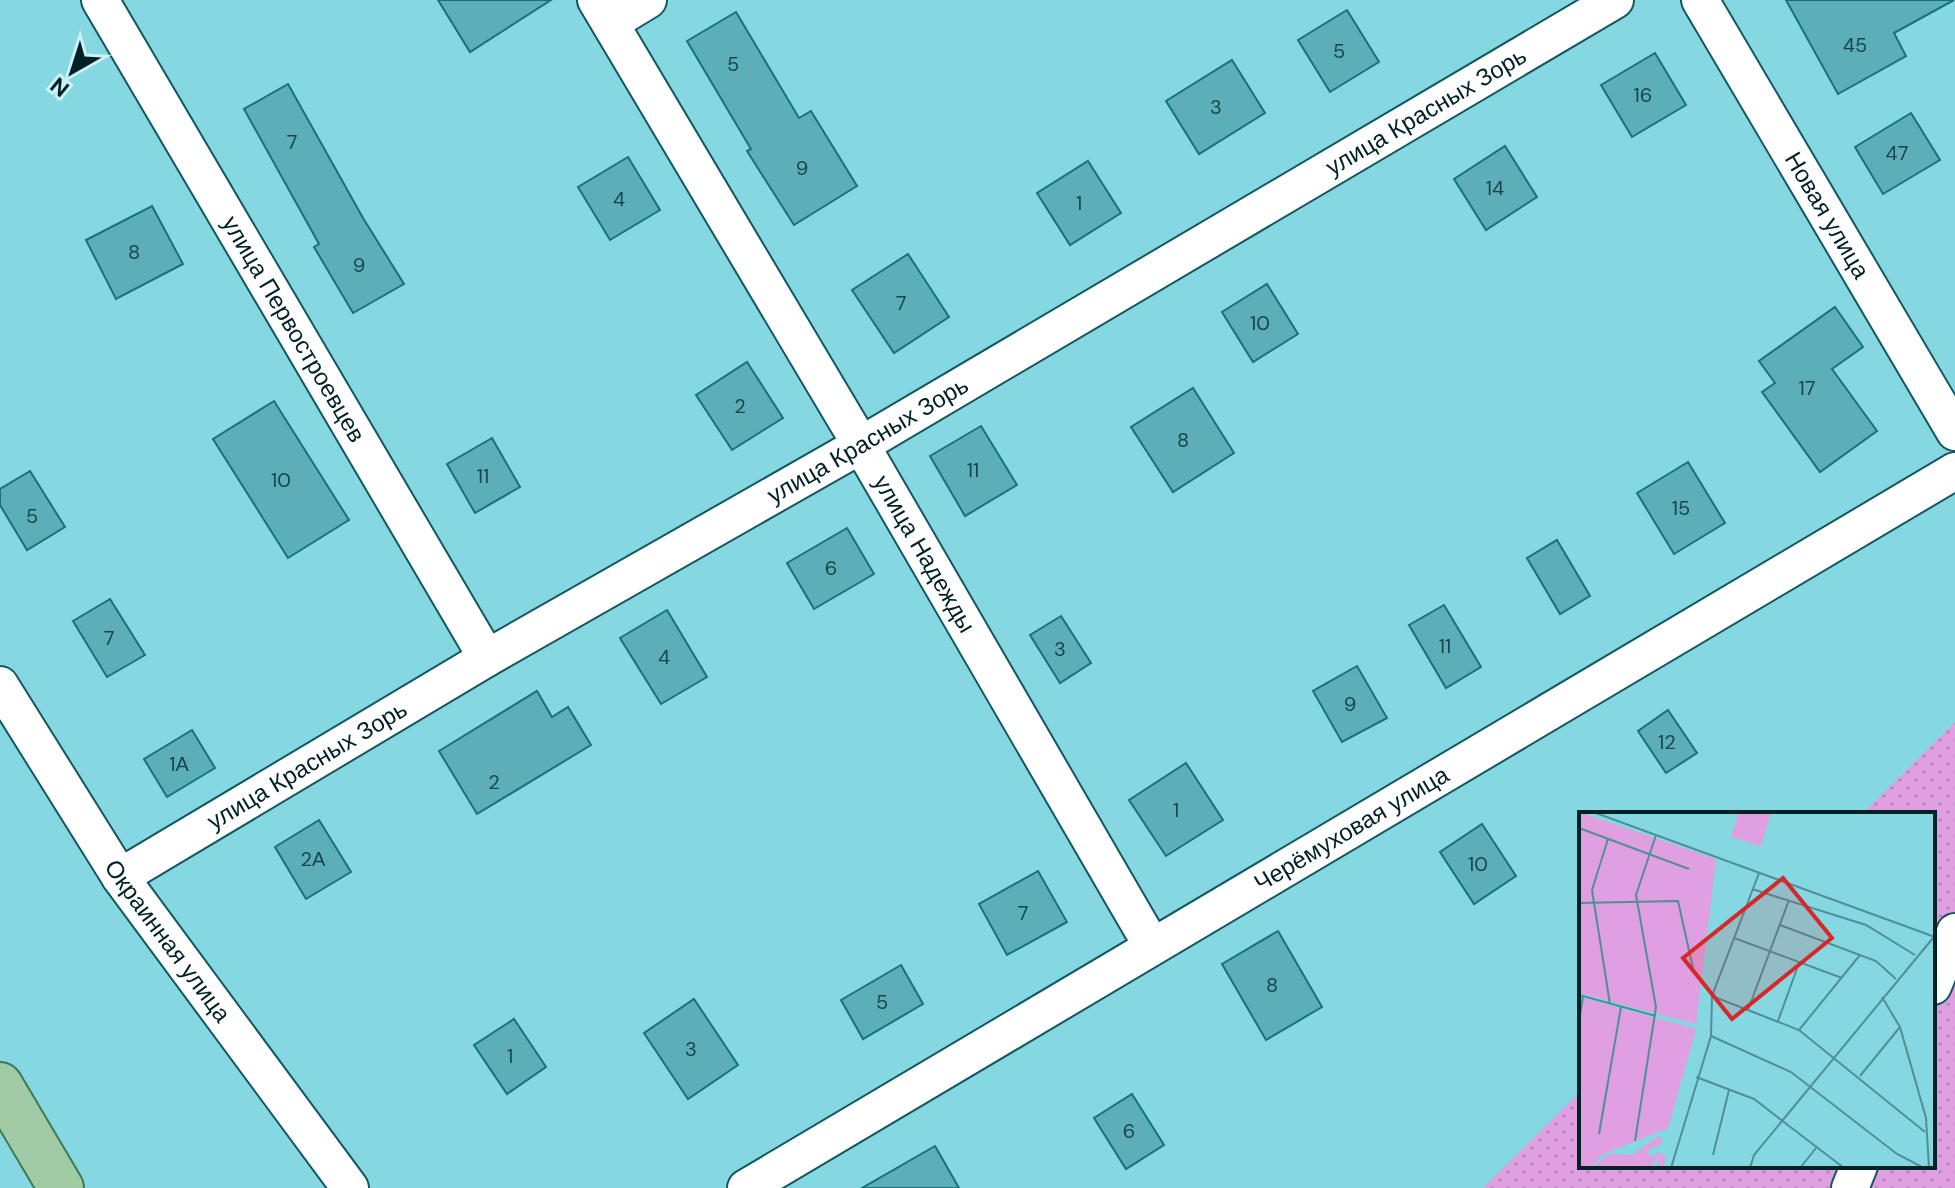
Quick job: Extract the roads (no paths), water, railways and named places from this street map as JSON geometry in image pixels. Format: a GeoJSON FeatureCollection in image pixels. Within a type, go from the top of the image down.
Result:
{"type":"FeatureCollection","features":[{"type":"Feature","properties":{"kind":"main road"},"geometry":{"type":"LineString","coordinates":[[0,1085],[61,1188]]}},
{"type":"Feature","properties":{"kind":"street","name":"улица Первостроевцев"},"geometry":{"type":"LineString","coordinates":[[100,0],[487,658]]}},
{"type":"Feature","properties":{"kind":"street"},"geometry":{"type":"LineString","coordinates":[[603,11],[648,0]]}},
{"type":"Feature","properties":{"kind":"street","name":"улица Красных Зорь"},"geometry":{"type":"LineString","coordinates":[[120,877],[487,658],[861,445],[1615,0]]}},
{"type":"Feature","properties":{"kind":"street","name":"Новая улица"},"geometry":{"type":"LineString","coordinates":[[1700,0],[1955,432]]}},
{"type":"Feature","properties":{"kind":"street","name":"улица Надежды"},"geometry":{"type":"LineString","coordinates":[[603,11],[861,445],[1152,946]]}},
{"type":"Feature","properties":{"kind":"street","name":"Черёмуховая улица"},"geometry":{"type":"LineString","coordinates":[[746,1188],[1955,471]]}},
{"type":"Feature","properties":{"kind":"street","name":"Окраинная улица"},"geometry":{"type":"LineString","coordinates":[[0,685],[120,877],[350,1188]]}},
{"type":"Feature","properties":{"kind":"street"},"geometry":{"type":"LineString","coordinates":[[1935,981],[1955,932]]}},
{"type":"Feature","properties":{"kind":"street"},"geometry":{"type":"LineString","coordinates":[[1850,1188],[1858,1168]]}}]}
